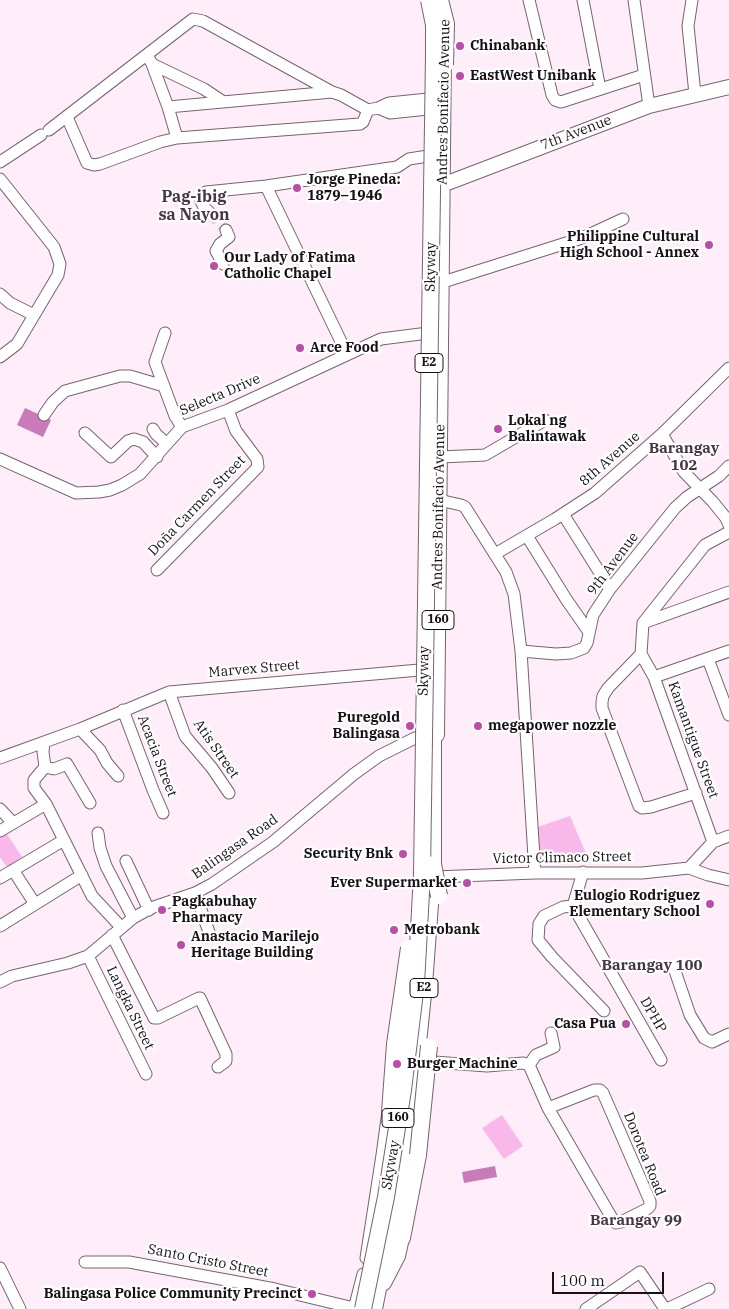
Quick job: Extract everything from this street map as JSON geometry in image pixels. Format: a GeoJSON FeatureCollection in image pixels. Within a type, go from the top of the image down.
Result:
{"type":"FeatureCollection","features":[{"type":"Feature","properties":{"kind":"highway","name":"Skyway"},"geometry":{"type":"LineString","coordinates":[[359,1309],[383,1214],[403,1090],[430,872],[434,26],[430,0]]}},
{"type":"Feature","properties":{"kind":"highway","name":"Skyway"},"geometry":{"type":"LineString","coordinates":[[374,1309],[414,1091],[424,986],[430,872],[440,252],[446,24],[440,0]]}},
{"type":"Feature","properties":{"kind":"highway"},"geometry":{"type":"LineString","coordinates":[[445,0],[446,24]]}},
{"type":"Feature","properties":{"kind":"highway"},"geometry":{"type":"LineString","coordinates":[[402,1238],[418,1155],[430,1046],[439,896],[430,872]]}},
{"type":"Feature","properties":{"kind":"highway"},"geometry":{"type":"LineString","coordinates":[[365,1264],[379,1195],[390,1118],[394,1044],[407,958],[430,872]]}},
{"type":"Feature","properties":{"kind":"main road","name":"Andres Bonifacio Avenue"},"geometry":{"type":"LineString","coordinates":[[379,1309],[406,1174],[419,1061],[430,872],[431,669],[425,333],[430,0]]}},
{"type":"Feature","properties":{"kind":"main road","name":"Andres Bonifacio Avenue"},"geometry":{"type":"LineString","coordinates":[[359,1309],[374,1266],[402,1090],[414,984],[418,925],[422,738],[431,669],[439,500],[443,332],[445,0]]}},
{"type":"Feature","properties":{"kind":"main road","name":"7th Avenue"},"geometry":{"type":"LineString","coordinates":[[427,191],[649,106],[729,86]]}},
{"type":"Feature","properties":{"kind":"main road"},"geometry":{"type":"LineString","coordinates":[[384,1283],[398,1256],[402,1238],[397,1214]]}},
{"type":"Feature","properties":{"kind":"street"},"geometry":{"type":"LineString","coordinates":[[529,0],[552,96],[555,100],[561,102],[644,75]]}},
{"type":"Feature","properties":{"kind":"street"},"geometry":{"type":"LineString","coordinates":[[583,0],[600,89]]}},
{"type":"Feature","properties":{"kind":"street"},"geometry":{"type":"LineString","coordinates":[[634,0],[649,106]]}},
{"type":"Feature","properties":{"kind":"street"},"geometry":{"type":"LineString","coordinates":[[692,0],[688,26],[695,94]]}},
{"type":"Feature","properties":{"kind":"street"},"geometry":{"type":"LineString","coordinates":[[0,162],[45,133],[150,59],[192,19],[203,21],[332,92],[373,109]]}},
{"type":"Feature","properties":{"kind":"street"},"geometry":{"type":"LineString","coordinates":[[150,59],[222,101]]}},
{"type":"Feature","properties":{"kind":"street"},"geometry":{"type":"LineString","coordinates":[[150,59],[168,107],[177,138]]}},
{"type":"Feature","properties":{"kind":"street"},"geometry":{"type":"LineString","coordinates":[[168,107],[332,92]]}},
{"type":"Feature","properties":{"kind":"street"},"geometry":{"type":"LineString","coordinates":[[67,117],[86,163],[94,165],[177,138],[360,124],[373,109],[389,103],[428,104]]}},
{"type":"Feature","properties":{"kind":"street"},"geometry":{"type":"LineString","coordinates":[[210,213],[201,203],[204,193],[266,186],[397,166],[409,158],[428,156]]}},
{"type":"Feature","properties":{"kind":"street"},"geometry":{"type":"LineString","coordinates":[[0,179],[54,247],[59,256],[60,264],[58,275],[18,344],[0,357]]}},
{"type":"Feature","properties":{"kind":"street"},"geometry":{"type":"LineString","coordinates":[[266,186],[347,354]]}},
{"type":"Feature","properties":{"kind":"street"},"geometry":{"type":"LineString","coordinates":[[443,282],[582,238],[623,219]]}},
{"type":"Feature","properties":{"kind":"street"},"geometry":{"type":"LineString","coordinates":[[223,264],[216,251],[220,244],[229,237],[226,230]]}},
{"type":"Feature","properties":{"kind":"street"},"geometry":{"type":"LineString","coordinates":[[0,294],[10,303],[34,315]]}},
{"type":"Feature","properties":{"kind":"street","name":"Selecta Drive"},"geometry":{"type":"LineString","coordinates":[[0,459],[76,493],[99,492],[122,485],[140,474],[182,427],[228,410],[385,338],[443,332]]}},
{"type":"Feature","properties":{"kind":"street"},"geometry":{"type":"LineString","coordinates":[[165,333],[155,360],[175,416],[182,427]]}},
{"type":"Feature","properties":{"kind":"street"},"geometry":{"type":"LineString","coordinates":[[44,414],[53,402],[65,392],[120,376],[130,376],[164,386]]}},
{"type":"Feature","properties":{"kind":"street","name":"8th Avenue"},"geometry":{"type":"LineString","coordinates":[[495,554],[595,493],[726,376]]}},
{"type":"Feature","properties":{"kind":"street","name":"Doña Carmen Street"},"geometry":{"type":"LineString","coordinates":[[157,570],[255,471],[258,463],[236,431],[228,410]]}},
{"type":"Feature","properties":{"kind":"street"},"geometry":{"type":"LineString","coordinates":[[440,458],[485,455],[545,420]]}},
{"type":"Feature","properties":{"kind":"street"},"geometry":{"type":"LineString","coordinates":[[153,429],[167,444]]}},
{"type":"Feature","properties":{"kind":"street"},"geometry":{"type":"LineString","coordinates":[[84,433],[111,457],[128,441],[134,438],[143,442],[157,457]]}},
{"type":"Feature","properties":{"kind":"street"},"geometry":{"type":"LineString","coordinates":[[662,434],[684,472],[713,502],[726,518],[729,525]]}},
{"type":"Feature","properties":{"kind":"street","name":"9th Avenue"},"geometry":{"type":"LineString","coordinates":[[521,651],[556,654],[571,653],[584,648],[588,644],[589,632],[594,616],[610,589],[675,508],[687,497],[719,476],[729,466]]}},
{"type":"Feature","properties":{"kind":"street"},"geometry":{"type":"LineString","coordinates":[[439,500],[465,507],[506,572],[514,594],[521,651],[535,873]]}},
{"type":"Feature","properties":{"kind":"street"},"geometry":{"type":"LineString","coordinates":[[563,514],[610,589]]}},
{"type":"Feature","properties":{"kind":"street"},"geometry":{"type":"LineString","coordinates":[[696,793],[646,808],[642,808],[636,803],[602,708],[602,702],[608,688],[641,654],[643,623],[705,546],[729,532]]}},
{"type":"Feature","properties":{"kind":"street"},"geometry":{"type":"LineString","coordinates":[[527,536],[589,632]]}},
{"type":"Feature","properties":{"kind":"street"},"geometry":{"type":"LineString","coordinates":[[643,623],[729,592]]}},
{"type":"Feature","properties":{"kind":"street"},"geometry":{"type":"LineString","coordinates":[[654,677],[729,651]]}},
{"type":"Feature","properties":{"kind":"street","name":"Kamantigue Street"},"geometry":{"type":"LineString","coordinates":[[641,654],[654,677],[714,842]]}},
{"type":"Feature","properties":{"kind":"street"},"geometry":{"type":"LineString","coordinates":[[708,659],[729,716]]}},
{"type":"Feature","properties":{"kind":"street","name":"Marvex Street"},"geometry":{"type":"LineString","coordinates":[[0,758],[80,729],[170,692],[431,669]]}},
{"type":"Feature","properties":{"kind":"street","name":"Atis Street"},"geometry":{"type":"LineString","coordinates":[[170,692],[185,736],[212,768],[228,793]]}},
{"type":"Feature","properties":{"kind":"street","name":"Acacia Street"},"geometry":{"type":"LineString","coordinates":[[123,710],[163,813]]}},
{"type":"Feature","properties":{"kind":"street"},"geometry":{"type":"LineString","coordinates":[[80,729],[100,750],[118,776]]}},
{"type":"Feature","properties":{"kind":"street","name":"Balingasa Road"},"geometry":{"type":"LineString","coordinates":[[0,982],[12,976],[68,963],[88,956],[133,918],[195,893],[212,884],[272,842],[354,774],[379,756],[414,738],[422,738]]}},
{"type":"Feature","properties":{"kind":"street"},"geometry":{"type":"LineString","coordinates":[[44,742],[45,767],[33,784],[46,804],[92,896],[116,931],[154,1018],[158,1018],[200,998],[226,1054],[226,1061],[218,1067]]}},
{"type":"Feature","properties":{"kind":"street"},"geometry":{"type":"LineString","coordinates":[[45,767],[54,769],[67,764],[90,803]]}},
{"type":"Feature","properties":{"kind":"street"},"geometry":{"type":"LineString","coordinates":[[0,831],[46,804]]}},
{"type":"Feature","properties":{"kind":"street"},"geometry":{"type":"LineString","coordinates":[[0,809],[13,823]]}},
{"type":"Feature","properties":{"kind":"street"},"geometry":{"type":"LineString","coordinates":[[98,833],[100,848],[106,866],[133,918]]}},
{"type":"Feature","properties":{"kind":"street"},"geometry":{"type":"LineString","coordinates":[[729,836],[714,842],[690,868],[729,880]]}},
{"type":"Feature","properties":{"kind":"street"},"geometry":{"type":"LineString","coordinates":[[0,878],[64,840]]}},
{"type":"Feature","properties":{"kind":"street"},"geometry":{"type":"LineString","coordinates":[[126,860],[149,910]]}},
{"type":"Feature","properties":{"kind":"street","name":"Victor Climaco Street"},"geometry":{"type":"LineString","coordinates":[[430,872],[642,872],[690,868]]}},
{"type":"Feature","properties":{"kind":"street"},"geometry":{"type":"LineString","coordinates":[[13,870],[36,904]]}},
{"type":"Feature","properties":{"kind":"street"},"geometry":{"type":"LineString","coordinates":[[583,872],[573,906],[563,907],[544,916],[539,924],[538,940],[604,1011]]}},
{"type":"Feature","properties":{"kind":"street"},"geometry":{"type":"LineString","coordinates":[[0,926],[82,875]]}},
{"type":"Feature","properties":{"kind":"street"},"geometry":{"type":"LineString","coordinates":[[195,893],[209,932]]}},
{"type":"Feature","properties":{"kind":"street","name":"DPHP"},"geometry":{"type":"LineString","coordinates":[[573,906],[661,1060]]}},
{"type":"Feature","properties":{"kind":"street","name":"Andres Bonifacio Avenue"},"geometry":{"type":"LineString","coordinates":[[359,1309],[382,1156],[402,990],[418,925]]}},
{"type":"Feature","properties":{"kind":"street","name":"Langka Street"},"geometry":{"type":"LineString","coordinates":[[88,956],[146,1074]]}},
{"type":"Feature","properties":{"kind":"street"},"geometry":{"type":"LineString","coordinates":[[674,968],[690,1014],[704,1038],[712,1042],[729,1034]]}},
{"type":"Feature","properties":{"kind":"street"},"geometry":{"type":"LineString","coordinates":[[419,1061],[487,1066],[523,1063],[529,1065],[536,1055],[554,1047],[551,1033]]}},
{"type":"Feature","properties":{"kind":"street","name":"Dorotea Road"},"geometry":{"type":"LineString","coordinates":[[529,1065],[548,1108],[616,1223],[650,1206],[650,1201],[603,1093],[600,1090],[594,1090],[548,1108]]}},
{"type":"Feature","properties":{"kind":"street","name":"Santo Cristo Street"},"geometry":{"type":"LineString","coordinates":[[85,1262],[129,1262],[275,1289],[359,1309]]}},
{"type":"Feature","properties":{"kind":"street"},"geometry":{"type":"LineString","coordinates":[[0,1268],[20,1309]]}},
{"type":"Feature","properties":{"kind":"street"},"geometry":{"type":"LineString","coordinates":[[586,1309],[640,1272],[666,1309],[709,1290]]}},
{"type":"Feature","properties":{"kind":"shaded area"},"geometry":{"type":"Polygon","coordinates":[[[25,408],[51,420],[43,437],[17,425],[25,408]]]}},
{"type":"Feature","properties":{"kind":"shaded area"},"geometry":{"type":"Polygon","coordinates":[[[570,816],[590,863],[537,863],[535,828],[570,816]]]}},
{"type":"Feature","properties":{"kind":"shaded area"},"geometry":{"type":"Polygon","coordinates":[[[5,831],[22,857],[7,867],[0,857],[0,835],[5,831]]]}},
{"type":"Feature","properties":{"kind":"shaded area"},"geometry":{"type":"Polygon","coordinates":[[[502,1115],[523,1146],[504,1159],[482,1128],[502,1115]]]}},
{"type":"Feature","properties":{"kind":"shaded area"},"geometry":{"type":"Polygon","coordinates":[[[495,1166],[497,1177],[464,1183],[462,1172],[495,1166]]]}},
{"type":"Feature","properties":{"kind":"tunnel"},"geometry":{"type":"LineString","coordinates":[[210,213],[226,230]]}},
{"type":"Feature","properties":{"kind":"place","name":"Chinabank"},"geometry":{"type":"Point","coordinates":[460,46]}},
{"type":"Feature","properties":{"kind":"place","name":"EastWest Unibank"},"geometry":{"type":"Point","coordinates":[460,76]}},
{"type":"Feature","properties":{"kind":"place","name":"Jorge Pineda: 1879–1946"},"geometry":{"type":"Point","coordinates":[297,188]}},
{"type":"Feature","properties":{"kind":"place","name":"Philippine Cultural High School - Annex"},"geometry":{"type":"Point","coordinates":[709,245]}},
{"type":"Feature","properties":{"kind":"place","name":"Our Lady of Fatima Catholic Chapel"},"geometry":{"type":"Point","coordinates":[214,266]}},
{"type":"Feature","properties":{"kind":"place","name":"Arce Food"},"geometry":{"type":"Point","coordinates":[300,348]}},
{"type":"Feature","properties":{"kind":"place","name":"Lokal ng Balintawak"},"geometry":{"type":"Point","coordinates":[498,429]}},
{"type":"Feature","properties":{"kind":"place","name":"Puregold Balingasa"},"geometry":{"type":"Point","coordinates":[410,726]}},
{"type":"Feature","properties":{"kind":"place","name":"megapower nozzle"},"geometry":{"type":"Point","coordinates":[478,726]}},
{"type":"Feature","properties":{"kind":"place","name":"Security Bnk"},"geometry":{"type":"Point","coordinates":[403,854]}},
{"type":"Feature","properties":{"kind":"place","name":"Ever Supermarket"},"geometry":{"type":"Point","coordinates":[467,883]}},
{"type":"Feature","properties":{"kind":"place","name":"Eulogio Rodriguez Elementary School"},"geometry":{"type":"Point","coordinates":[710,904]}},
{"type":"Feature","properties":{"kind":"place","name":"Pagkabuhay Pharmacy"},"geometry":{"type":"Point","coordinates":[162,910]}},
{"type":"Feature","properties":{"kind":"place","name":"Metrobank"},"geometry":{"type":"Point","coordinates":[394,930]}},
{"type":"Feature","properties":{"kind":"place","name":"Anastacio Marilejo Heritage Building"},"geometry":{"type":"Point","coordinates":[181,945]}},
{"type":"Feature","properties":{"kind":"place","name":"Casa Pua"},"geometry":{"type":"Point","coordinates":[626,1024]}},
{"type":"Feature","properties":{"kind":"place","name":"Burger Machine"},"geometry":{"type":"Point","coordinates":[397,1064]}},
{"type":"Feature","properties":{"kind":"place","name":"Balingasa Police Community Precinct"},"geometry":{"type":"Point","coordinates":[312,1294]}},
{"type":"Feature","properties":{"kind":"district","name":"Pag-ibig sa Nayon"},"geometry":{"type":"Point","coordinates":[194,206]}},
{"type":"Feature","properties":{"kind":"district","name":"Barangay 102"},"geometry":{"type":"Point","coordinates":[684,458]}},
{"type":"Feature","properties":{"kind":"district","name":"Barangay 100"},"geometry":{"type":"Point","coordinates":[652,966]}},
{"type":"Feature","properties":{"kind":"district","name":"Barangay 99"},"geometry":{"type":"Point","coordinates":[636,1221]}}]}
